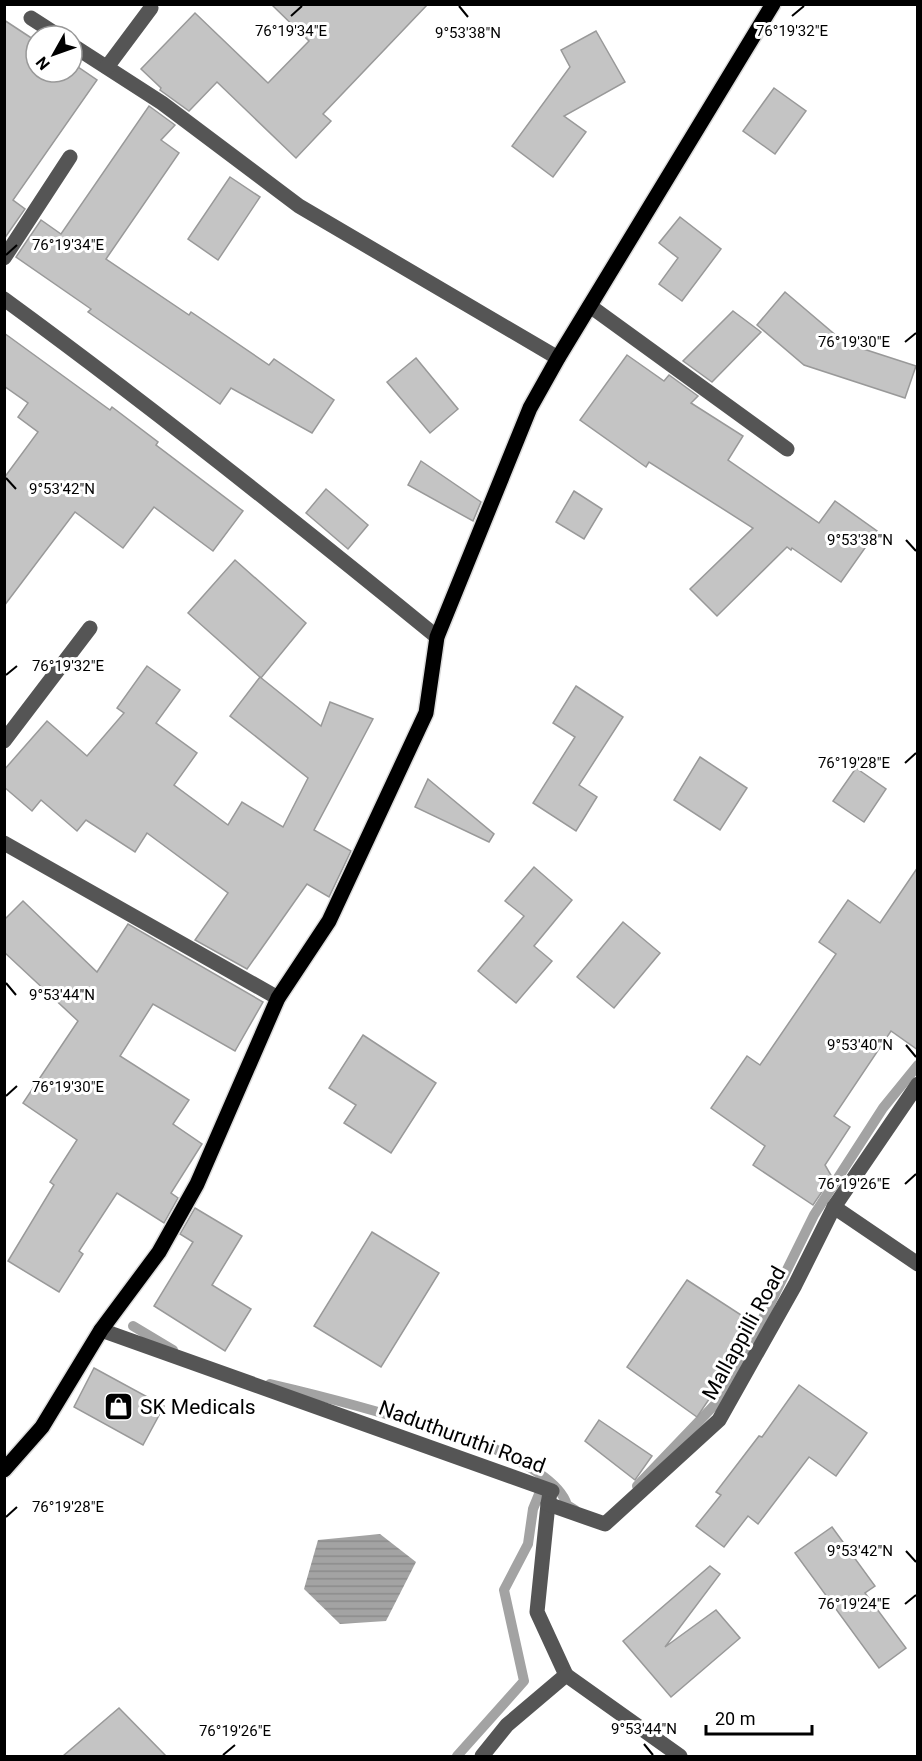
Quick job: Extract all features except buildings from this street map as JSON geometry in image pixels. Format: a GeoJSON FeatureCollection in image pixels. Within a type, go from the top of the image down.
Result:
{"type":"FeatureCollection","features":[{"type":"Feature","properties":{"kind":"main road"},"geometry":{"type":"LineString","coordinates":[[4,1470],[42,1427],[100,1330],[159,1252],[197,1184],[278,998],[329,921],[426,713],[437,637],[531,408],[558,358],[773,4]]}},
{"type":"Feature","properties":{"kind":"street"},"geometry":{"type":"LineString","coordinates":[[107,67],[151,8]]}},
{"type":"Feature","properties":{"kind":"street"},"geometry":{"type":"LineString","coordinates":[[31,18],[40,24]]}},
{"type":"Feature","properties":{"kind":"street"},"geometry":{"type":"LineString","coordinates":[[84,53],[162,103],[299,206],[558,358]]}},
{"type":"Feature","properties":{"kind":"street"},"geometry":{"type":"LineString","coordinates":[[4,258],[70,157]]}},
{"type":"Feature","properties":{"kind":"street"},"geometry":{"type":"LineString","coordinates":[[4,299],[107,374],[437,637]]}},
{"type":"Feature","properties":{"kind":"street"},"geometry":{"type":"LineString","coordinates":[[590,306],[787,449]]}},
{"type":"Feature","properties":{"kind":"street"},"geometry":{"type":"LineString","coordinates":[[4,741],[90,628]]}},
{"type":"Feature","properties":{"kind":"street"},"geometry":{"type":"LineString","coordinates":[[4,843],[278,998]]}},
{"type":"Feature","properties":{"kind":"street","name":"Mallappilli Road"},"geometry":{"type":"LineString","coordinates":[[548,1504],[605,1524],[719,1420],[795,1285],[834,1207],[918,1084]]}},
{"type":"Feature","properties":{"kind":"street"},"geometry":{"type":"LineString","coordinates":[[834,1207],[918,1264]]}},
{"type":"Feature","properties":{"kind":"street","name":"Naduthuruthi Road"},"geometry":{"type":"LineString","coordinates":[[100,1330],[552,1491],[548,1504],[537,1612],[566,1675]]}},
{"type":"Feature","properties":{"kind":"street"},"geometry":{"type":"LineString","coordinates":[[482,1756],[507,1725],[566,1675],[680,1756]]}},
{"type":"Feature","properties":{"kind":"shaded area"},"geometry":{"type":"Polygon","coordinates":[[[380,1534],[416,1562],[386,1621],[340,1624],[304,1589],[318,1540],[380,1534]]]}},
{"type":"Feature","properties":{"kind":"waterway"},"geometry":{"type":"LineString","coordinates":[[637,1486],[726,1393],[814,1215],[883,1108],[918,1065]]}},
{"type":"Feature","properties":{"kind":"waterway"},"geometry":{"type":"LineString","coordinates":[[133,1326],[173,1350]]}},
{"type":"Feature","properties":{"kind":"waterway"},"geometry":{"type":"LineString","coordinates":[[270,1384],[375,1411],[490,1447],[517,1460],[548,1480],[563,1496],[567,1505],[575,1510]]}},
{"type":"Feature","properties":{"kind":"waterway"},"geometry":{"type":"LineString","coordinates":[[457,1756],[524,1681],[504,1590],[528,1544],[533,1509],[544,1482]]}},
{"type":"Feature","properties":{"kind":"place","name":"SK Medicals"},"geometry":{"type":"Point","coordinates":[119,1407]}}]}
